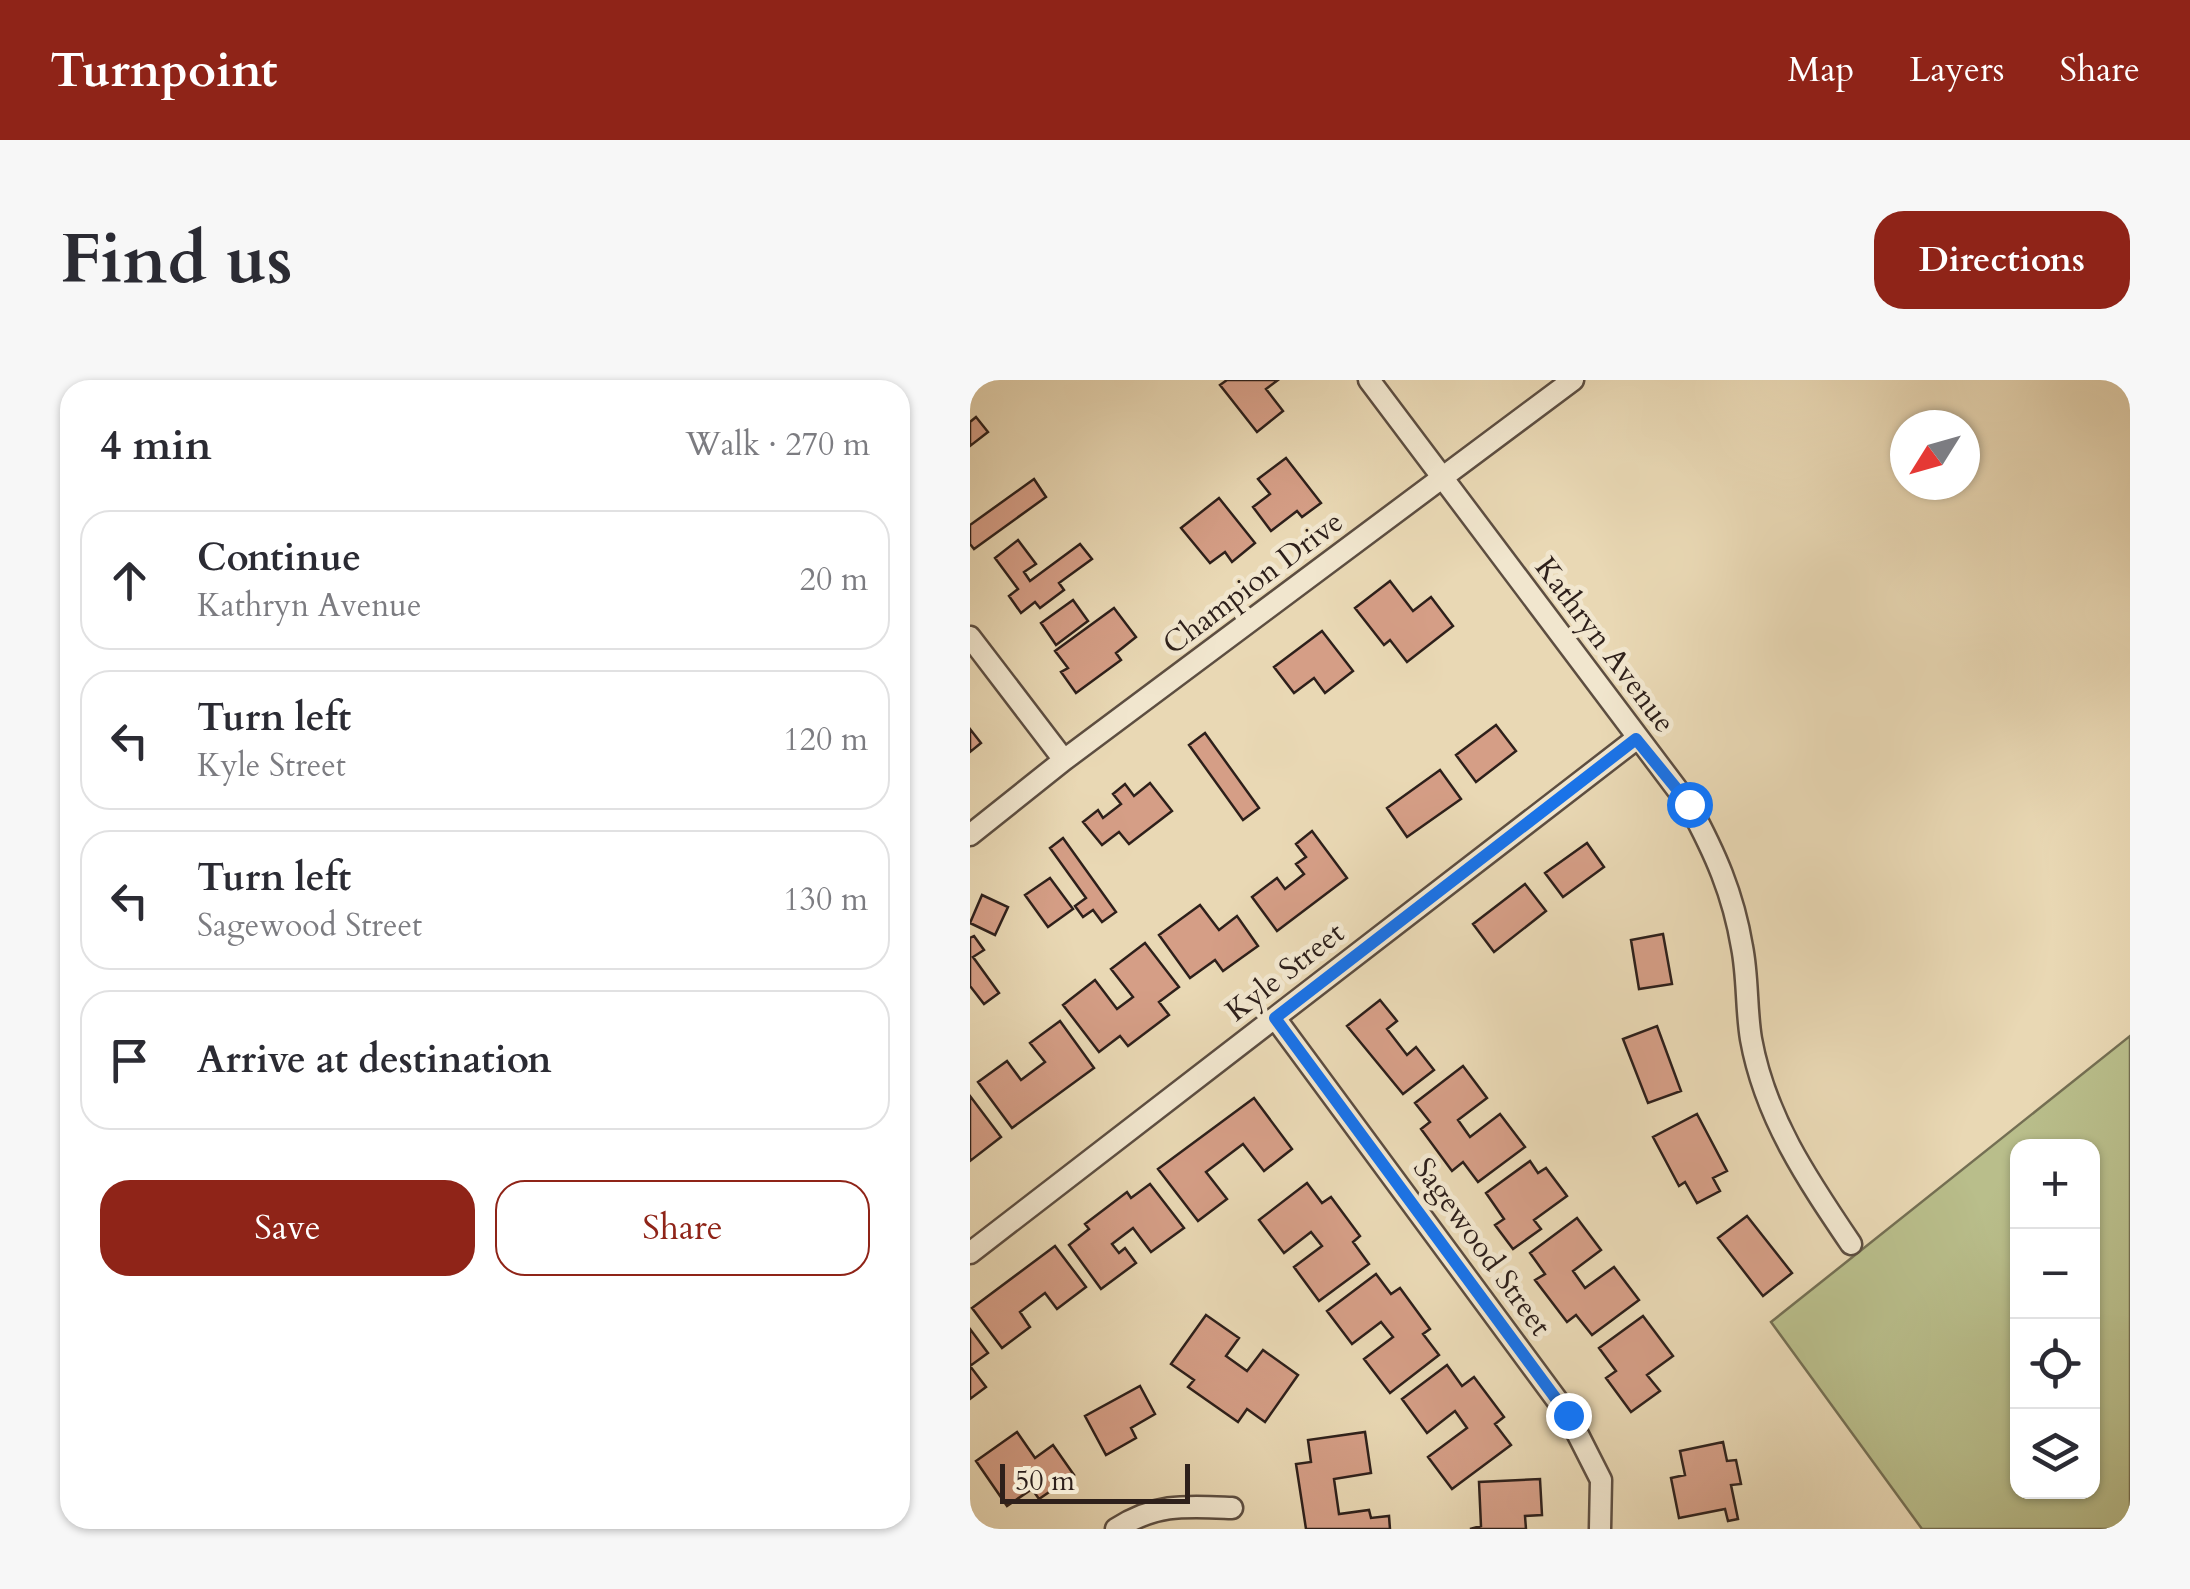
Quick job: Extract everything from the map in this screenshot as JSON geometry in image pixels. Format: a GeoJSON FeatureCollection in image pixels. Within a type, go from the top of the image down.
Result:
{"type":"FeatureCollection","features":[{"type":"Feature","properties":{"kind":"street","name":"Kathryn Avenue"},"geometry":{"type":"LineString","coordinates":[[1369,380],[1636,739],[1689,804],[1720,864],[1742,947],[1751,1040],[1773,1116],[1798,1165],[1850,1244]]}},
{"type":"Feature","properties":{"kind":"street","name":"Champion Drive"},"geometry":{"type":"LineString","coordinates":[[970,835],[1064,760],[1573,380]]}},
{"type":"Feature","properties":{"kind":"street"},"geometry":{"type":"LineString","coordinates":[[970,636],[1064,760]]}},
{"type":"Feature","properties":{"kind":"street","name":"Kyle Street"},"geometry":{"type":"LineString","coordinates":[[970,1252],[1636,739]]}},
{"type":"Feature","properties":{"kind":"street","name":"Sagewood Street"},"geometry":{"type":"LineString","coordinates":[[1275,1018],[1568,1415],[1600,1480],[1600,1529]]}},
{"type":"Feature","properties":{"kind":"street"},"geometry":{"type":"LineString","coordinates":[[1116,1529],[1138,1514],[1176,1505],[1232,1508]]}},
{"type":"Feature","properties":{"kind":"green space"},"geometry":{"type":"Polygon","coordinates":[[[2130,1036],[2130,1529],[1922,1529],[1771,1322],[2130,1036]]]}},
{"type":"Feature","properties":{"kind":"building"},"geometry":{"type":"Polygon","coordinates":[[[1227,380],[1278,380],[1266,389],[1283,411],[1257,432],[1220,385],[1227,380]]]}},
{"type":"Feature","properties":{"kind":"building"},"geometry":{"type":"Polygon","coordinates":[[[976,417],[988,432],[970,446],[970,422],[976,417]]]}},
{"type":"Feature","properties":{"kind":"building"},"geometry":{"type":"Polygon","coordinates":[[[1286,458],[1321,503],[1302,517],[1297,511],[1271,531],[1253,507],[1270,494],[1258,479],[1286,458]]]}},
{"type":"Feature","properties":{"kind":"building"},"geometry":{"type":"Polygon","coordinates":[[[1034,479],[1046,497],[974,549],[970,544],[970,525],[1034,479]]]}},
{"type":"Feature","properties":{"kind":"building"},"geometry":{"type":"Polygon","coordinates":[[[1219,498],[1255,543],[1232,562],[1225,552],[1210,563],[1181,528],[1219,498]]]}},
{"type":"Feature","properties":{"kind":"building"},"geometry":{"type":"Polygon","coordinates":[[[1018,540],[1036,564],[1024,572],[1030,581],[1080,544],[1092,559],[1059,583],[1064,590],[1040,608],[1035,602],[1021,613],[1009,596],[1018,589],[995,558],[1018,540]]]}},
{"type":"Feature","properties":{"kind":"building"},"geometry":{"type":"Polygon","coordinates":[[[1390,581],[1413,611],[1431,597],[1453,626],[1407,662],[1390,640],[1384,645],[1355,608],[1390,581]]]}},
{"type":"Feature","properties":{"kind":"building"},"geometry":{"type":"Polygon","coordinates":[[[1073,600],[1088,621],[1056,645],[1041,623],[1073,600]]]}},
{"type":"Feature","properties":{"kind":"building"},"geometry":{"type":"Polygon","coordinates":[[[1114,608],[1136,637],[1116,653],[1121,660],[1076,693],[1061,672],[1068,668],[1055,651],[1114,608]]]}},
{"type":"Feature","properties":{"kind":"building"},"geometry":{"type":"Polygon","coordinates":[[[1322,631],[1353,671],[1325,693],[1314,678],[1294,693],[1274,667],[1322,631]]]}},
{"type":"Feature","properties":{"kind":"building"},"geometry":{"type":"Polygon","coordinates":[[[1496,725],[1516,751],[1476,782],[1456,755],[1496,725]]]}},
{"type":"Feature","properties":{"kind":"building"},"geometry":{"type":"Polygon","coordinates":[[[970,729],[981,743],[970,752],[970,729]]]}},
{"type":"Feature","properties":{"kind":"building"},"geometry":{"type":"Polygon","coordinates":[[[1205,733],[1259,808],[1243,820],[1189,745],[1205,733]]]}},
{"type":"Feature","properties":{"kind":"building"},"geometry":{"type":"Polygon","coordinates":[[[1440,770],[1461,799],[1407,837],[1387,808],[1440,770]]]}},
{"type":"Feature","properties":{"kind":"building"},"geometry":{"type":"Polygon","coordinates":[[[1150,783],[1172,811],[1129,844],[1119,832],[1102,845],[1083,822],[1098,810],[1103,818],[1121,804],[1113,794],[1125,784],[1134,796],[1150,783]]]}},
{"type":"Feature","properties":{"kind":"building"},"geometry":{"type":"Polygon","coordinates":[[[1312,831],[1347,878],[1277,931],[1252,897],[1277,878],[1285,889],[1304,874],[1296,864],[1306,857],[1296,844],[1312,831]]]}},
{"type":"Feature","properties":{"kind":"building"},"geometry":{"type":"Polygon","coordinates":[[[1063,838],[1116,912],[1102,922],[1093,910],[1083,917],[1075,906],[1086,898],[1050,848],[1063,838]]]}},
{"type":"Feature","properties":{"kind":"building"},"geometry":{"type":"Polygon","coordinates":[[[1587,843],[1604,867],[1563,897],[1545,873],[1587,843]]]}},
{"type":"Feature","properties":{"kind":"building"},"geometry":{"type":"Polygon","coordinates":[[[1050,878],[1073,909],[1048,927],[1025,895],[1050,878]]]}},
{"type":"Feature","properties":{"kind":"building"},"geometry":{"type":"Polygon","coordinates":[[[1525,884],[1546,911],[1494,952],[1473,924],[1525,884]]]}},
{"type":"Feature","properties":{"kind":"building"},"geometry":{"type":"Polygon","coordinates":[[[982,895],[1008,907],[995,935],[970,923],[982,895]]]}},
{"type":"Feature","properties":{"kind":"building"},"geometry":{"type":"Polygon","coordinates":[[[1200,905],[1219,930],[1237,916],[1258,946],[1223,971],[1215,960],[1190,978],[1159,935],[1200,905]]]}},
{"type":"Feature","properties":{"kind":"building"},"geometry":{"type":"Polygon","coordinates":[[[1663,934],[1672,984],[1639,989],[1631,940],[1663,934]]]}},
{"type":"Feature","properties":{"kind":"building"},"geometry":{"type":"Polygon","coordinates":[[[974,936],[984,950],[973,957],[999,993],[984,1004],[970,986],[970,938],[974,936]]]}},
{"type":"Feature","properties":{"kind":"building"},"geometry":{"type":"Polygon","coordinates":[[[1145,943],[1179,987],[1159,1002],[1169,1015],[1128,1046],[1120,1036],[1099,1052],[1063,1005],[1095,980],[1117,1009],[1133,997],[1111,969],[1145,943]]]}},
{"type":"Feature","properties":{"kind":"building"},"geometry":{"type":"Polygon","coordinates":[[[1380,1000],[1397,1021],[1387,1029],[1407,1055],[1416,1047],[1434,1070],[1403,1094],[1347,1026],[1380,1000]]]}},
{"type":"Feature","properties":{"kind":"building"},"geometry":{"type":"Polygon","coordinates":[[[1060,1021],[1094,1068],[1012,1128],[978,1082],[1007,1061],[1021,1080],[1045,1062],[1030,1043],[1060,1021]]]}},
{"type":"Feature","properties":{"kind":"building"},"geometry":{"type":"Polygon","coordinates":[[[1657,1026],[1681,1091],[1648,1103],[1623,1039],[1657,1026]]]}},
{"type":"Feature","properties":{"kind":"building"},"geometry":{"type":"Polygon","coordinates":[[[1463,1066],[1487,1098],[1458,1120],[1470,1137],[1500,1114],[1525,1147],[1478,1182],[1463,1162],[1452,1171],[1421,1129],[1430,1122],[1415,1103],[1463,1066]]]}},
{"type":"Feature","properties":{"kind":"building"},"geometry":{"type":"Polygon","coordinates":[[[970,1096],[1001,1137],[970,1161],[970,1096]]]}},
{"type":"Feature","properties":{"kind":"building"},"geometry":{"type":"Polygon","coordinates":[[[1254,1098],[1292,1149],[1264,1171],[1243,1144],[1206,1172],[1227,1199],[1198,1221],[1158,1169],[1254,1098]]]}},
{"type":"Feature","properties":{"kind":"building"},"geometry":{"type":"Polygon","coordinates":[[[1697,1114],[1727,1171],[1713,1178],[1720,1191],[1697,1203],[1685,1182],[1679,1186],[1653,1137],[1697,1114]]]}},
{"type":"Feature","properties":{"kind":"building"},"geometry":{"type":"Polygon","coordinates":[[[1530,1161],[1538,1173],[1546,1168],[1567,1196],[1534,1220],[1541,1229],[1513,1249],[1495,1225],[1504,1219],[1486,1193],[1530,1161]]]}},
{"type":"Feature","properties":{"kind":"building"},"geometry":{"type":"Polygon","coordinates":[[[1307,1183],[1322,1203],[1331,1197],[1360,1236],[1353,1242],[1369,1264],[1319,1301],[1294,1267],[1322,1246],[1311,1232],[1284,1253],[1259,1220],[1307,1183]]]}},
{"type":"Feature","properties":{"kind":"building"},"geometry":{"type":"Polygon","coordinates":[[[1150,1184],[1184,1228],[1151,1252],[1133,1228],[1112,1244],[1119,1253],[1125,1248],[1136,1263],[1101,1289],[1069,1245],[1089,1229],[1085,1224],[1127,1192],[1131,1198],[1150,1184]]]}},
{"type":"Feature","properties":{"kind":"building"},"geometry":{"type":"Polygon","coordinates":[[[1747,1216],[1792,1273],[1763,1296],[1718,1238],[1747,1216]]]}},
{"type":"Feature","properties":{"kind":"building"},"geometry":{"type":"Polygon","coordinates":[[[1577,1218],[1601,1250],[1573,1271],[1585,1288],[1614,1267],[1639,1300],[1592,1335],[1576,1315],[1567,1322],[1535,1280],[1545,1274],[1530,1253],[1577,1218]]]}},
{"type":"Feature","properties":{"kind":"building"},"geometry":{"type":"Polygon","coordinates":[[[1055,1246],[1086,1287],[1057,1309],[1045,1293],[1020,1312],[1030,1327],[1002,1348],[972,1308],[1055,1246]]]}},
{"type":"Feature","properties":{"kind":"building"},"geometry":{"type":"Polygon","coordinates":[[[1376,1274],[1391,1294],[1400,1288],[1430,1329],[1423,1334],[1439,1355],[1390,1393],[1364,1359],[1393,1337],[1381,1322],[1352,1344],[1327,1311],[1376,1274]]]}},
{"type":"Feature","properties":{"kind":"building"},"geometry":{"type":"Polygon","coordinates":[[[1206,1315],[1239,1338],[1226,1356],[1247,1371],[1263,1350],[1298,1375],[1265,1422],[1247,1409],[1238,1422],[1188,1387],[1194,1380],[1171,1364],[1206,1315]]]}},
{"type":"Feature","properties":{"kind":"building"},"geometry":{"type":"Polygon","coordinates":[[[1643,1316],[1673,1356],[1647,1375],[1660,1391],[1631,1412],[1606,1378],[1616,1371],[1599,1348],[1643,1316]]]}},
{"type":"Feature","properties":{"kind":"building"},"geometry":{"type":"Polygon","coordinates":[[[970,1329],[988,1353],[970,1366],[970,1329]]]}},
{"type":"Feature","properties":{"kind":"building"},"geometry":{"type":"Polygon","coordinates":[[[1447,1365],[1462,1386],[1474,1377],[1504,1417],[1495,1424],[1511,1445],[1452,1489],[1428,1457],[1467,1428],[1455,1411],[1427,1433],[1402,1399],[1447,1365]]]}},
{"type":"Feature","properties":{"kind":"building"},"geometry":{"type":"Polygon","coordinates":[[[970,1366],[986,1387],[970,1399],[970,1366]]]}},
{"type":"Feature","properties":{"kind":"building"},"geometry":{"type":"Polygon","coordinates":[[[1140,1386],[1155,1414],[1131,1428],[1136,1438],[1106,1455],[1085,1416],[1140,1386]]]}},
{"type":"Feature","properties":{"kind":"building"},"geometry":{"type":"Polygon","coordinates":[[[1017,1432],[1035,1458],[1053,1445],[1074,1475],[1039,1499],[1032,1489],[1007,1506],[976,1461],[1017,1432]]]}},
{"type":"Feature","properties":{"kind":"building"},"geometry":{"type":"Polygon","coordinates":[[[1365,1432],[1371,1473],[1334,1479],[1339,1514],[1369,1510],[1371,1518],[1389,1516],[1390,1529],[1306,1529],[1296,1464],[1311,1462],[1308,1440],[1365,1432]]]}},
{"type":"Feature","properties":{"kind":"building"},"geometry":{"type":"Polygon","coordinates":[[[1723,1442],[1727,1461],[1736,1460],[1741,1484],[1731,1485],[1738,1519],[1728,1521],[1725,1509],[1679,1518],[1671,1478],[1685,1475],[1680,1451],[1723,1442]]]}},
{"type":"Feature","properties":{"kind":"building"},"geometry":{"type":"Polygon","coordinates":[[[1540,1479],[1542,1515],[1525,1516],[1526,1529],[1470,1529],[1481,1526],[1479,1482],[1540,1479]]]}},
{"type":"Feature","properties":{"kind":"route"},"geometry":{"type":"LineString","coordinates":[[1568,1415],[1275,1018],[1636,739],[1689,804]]}}]}
